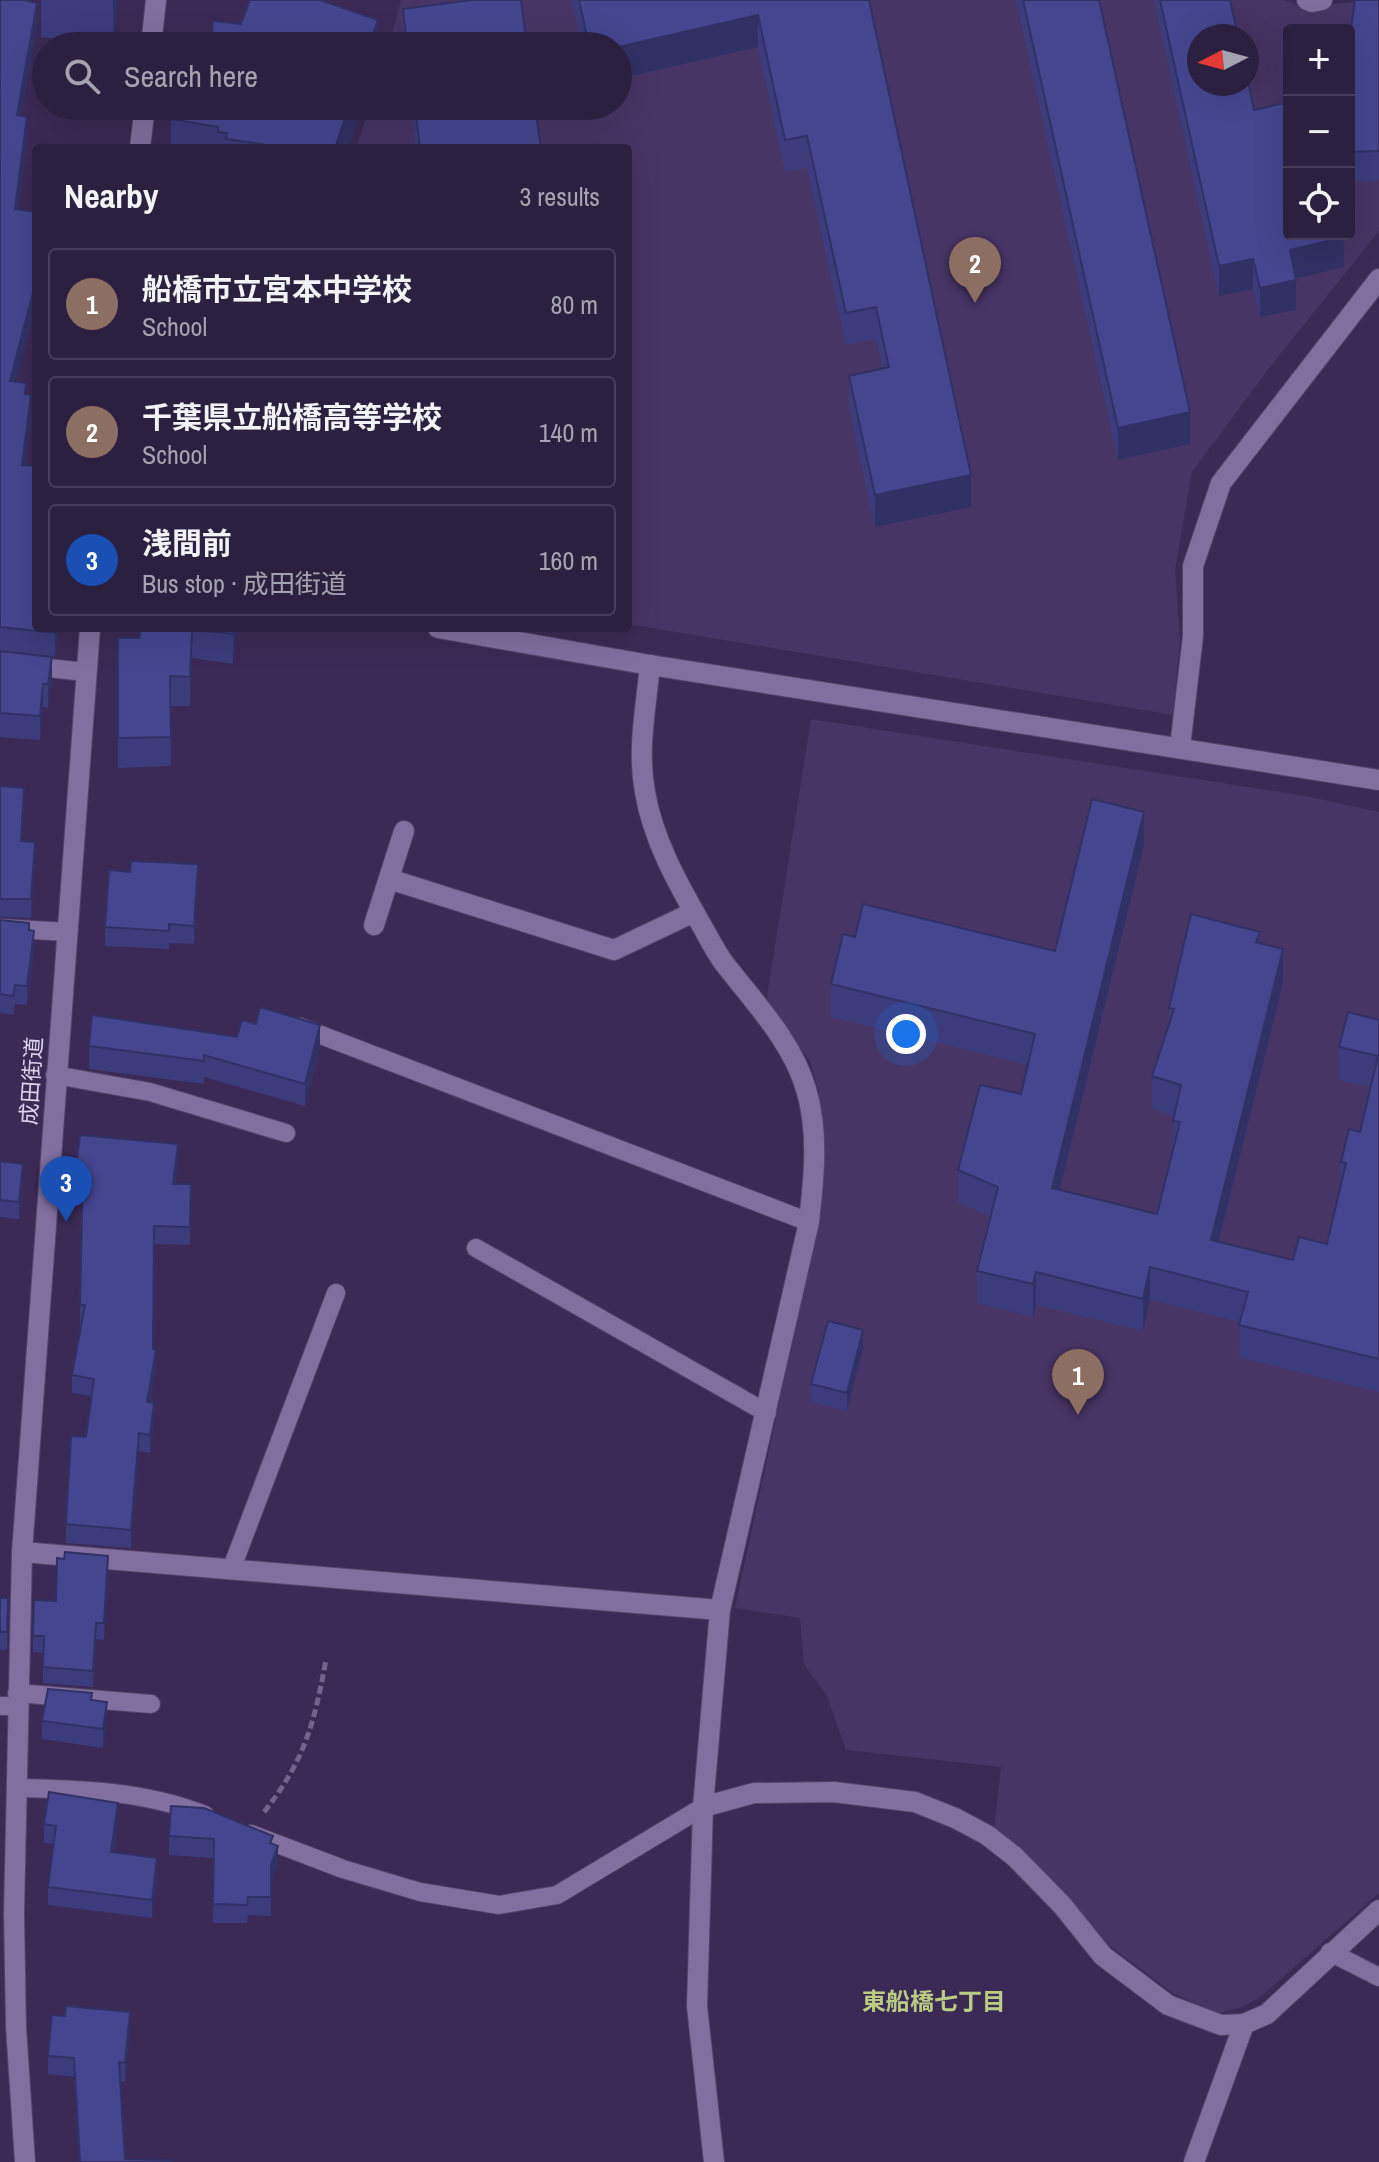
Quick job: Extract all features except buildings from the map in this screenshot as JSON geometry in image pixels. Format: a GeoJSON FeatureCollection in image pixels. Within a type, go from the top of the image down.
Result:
{"type":"FeatureCollection","features":[{"type":"Feature","properties":{"kind":"street"},"geometry":{"type":"LineString","coordinates":[[153,32],[156,0]]}},
{"type":"Feature","properties":{"kind":"street"},"geometry":{"type":"LineString","coordinates":[[1307,0],[1322,0]]}},
{"type":"Feature","properties":{"kind":"street"},"geometry":{"type":"LineString","coordinates":[[140,144],[143,120]]}},
{"type":"Feature","properties":{"kind":"street"},"geometry":{"type":"LineString","coordinates":[[1180,747],[1193,636],[1193,566],[1221,483],[1379,279]]}},
{"type":"Feature","properties":{"kind":"street","name":"成田街道"},"geometry":{"type":"LineString","coordinates":[[25,2162],[8,1828],[16,1788],[11,1702],[90,632]]}},
{"type":"Feature","properties":{"kind":"street"},"geometry":{"type":"LineString","coordinates":[[461,632],[650,665],[1379,780]]}},
{"type":"Feature","properties":{"kind":"street"},"geometry":{"type":"LineString","coordinates":[[650,665],[641,751],[645,793],[658,839],[721,959],[762,1010],[797,1063],[807,1091],[815,1165],[809,1222],[720,1610],[703,1807],[697,2006],[714,2162]]}},
{"type":"Feature","properties":{"kind":"street"},"geometry":{"type":"LineString","coordinates":[[374,925],[404,831]]}},
{"type":"Feature","properties":{"kind":"street"},"geometry":{"type":"LineString","coordinates":[[389,879],[614,950],[694,912]]}},
{"type":"Feature","properties":{"kind":"street"},"geometry":{"type":"LineString","coordinates":[[22,1552],[720,1610]]}},
{"type":"Feature","properties":{"kind":"street"},"geometry":{"type":"LineString","coordinates":[[703,1807],[754,1793],[834,1792],[915,1802],[955,1818],[987,1835],[1014,1856],[1062,1905],[1103,1956],[1168,2005],[1221,2025],[1244,2024],[1267,2014],[1330,1952],[1379,1910]]}},
{"type":"Feature","properties":{"kind":"street"},"geometry":{"type":"LineString","coordinates":[[1194,2162],[1244,2024]]}},
{"type":"Feature","properties":{"kind":"lane"},"geometry":{"type":"LineString","coordinates":[[0,663],[86,672]]}},
{"type":"Feature","properties":{"kind":"lane"},"geometry":{"type":"LineString","coordinates":[[0,928],[67,932]]}},
{"type":"Feature","properties":{"kind":"lane"},"geometry":{"type":"LineString","coordinates":[[289,1023],[809,1222]]}},
{"type":"Feature","properties":{"kind":"lane"},"geometry":{"type":"LineString","coordinates":[[55,1075],[150,1092],[286,1133]]}},
{"type":"Feature","properties":{"kind":"lane"},"geometry":{"type":"LineString","coordinates":[[476,1248],[767,1413]]}},
{"type":"Feature","properties":{"kind":"lane"},"geometry":{"type":"LineString","coordinates":[[231,1570],[336,1293]]}},
{"type":"Feature","properties":{"kind":"lane"},"geometry":{"type":"LineString","coordinates":[[11,1702],[151,1704]]}},
{"type":"Feature","properties":{"kind":"lane"},"geometry":{"type":"LineString","coordinates":[[16,1788],[91,1789],[181,1805],[343,1869],[420,1892],[499,1905],[557,1895],[703,1807]]}},
{"type":"Feature","properties":{"kind":"lane"},"geometry":{"type":"LineString","coordinates":[[1330,1952],[1379,1977]]}},
{"type":"Feature","properties":{"kind":"path"},"geometry":{"type":"LineString","coordinates":[[234,1827],[294,1769],[315,1720],[326,1660]]}},
{"type":"Feature","properties":{"kind":"shaded area"},"geometry":{"type":"Polygon","coordinates":[[[401,0],[1284,0],[1310,11],[1334,4],[1379,0],[1379,231],[1267,371],[1192,472],[1175,571],[1180,639],[1173,715],[632,625],[632,144],[357,144],[365,120],[632,120],[632,32],[393,32],[401,0]]]}},
{"type":"Feature","properties":{"kind":"shaded area"},"geometry":{"type":"Polygon","coordinates":[[[811,719],[1306,796],[1379,812],[1379,1893],[1259,1998],[1240,2008],[1218,2013],[1173,1993],[1110,1946],[1020,1849],[994,1827],[1001,1767],[846,1750],[827,1696],[804,1664],[800,1618],[735,1608],[818,1222],[822,1127],[818,1090],[810,1061],[766,1003],[811,719]]]}},
{"type":"Feature","properties":{"kind":"place","name":"千葉県立船橋高等学校"},"geometry":{"type":"Point","coordinates":[975,303]}},
{"type":"Feature","properties":{"kind":"place","name":"浅間前"},"geometry":{"type":"Point","coordinates":[66,1222]}},
{"type":"Feature","properties":{"kind":"place","name":"船橋市立宮本中学校"},"geometry":{"type":"Point","coordinates":[1078,1415]}},
{"type":"Feature","properties":{"kind":"district","name":"東船橋七丁目"},"geometry":{"type":"Point","coordinates":[934,2002]}}]}
